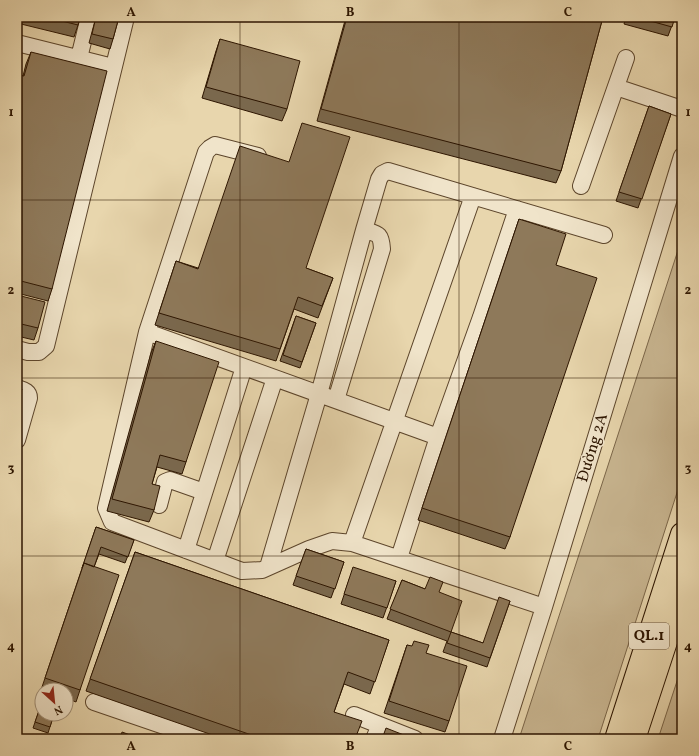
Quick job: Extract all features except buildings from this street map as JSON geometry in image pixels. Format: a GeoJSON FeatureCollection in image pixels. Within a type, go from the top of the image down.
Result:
{"type":"FeatureCollection","features":[{"type":"Feature","properties":{"kind":"highway","name":"QL.1"},"geometry":{"type":"LineString","coordinates":[[616,739],[682,534]]}},
{"type":"Feature","properties":{"kind":"highway","name":"QL.1"},"geometry":{"type":"LineString","coordinates":[[634,739],[682,593]]}},
{"type":"Feature","properties":{"kind":"street"},"geometry":{"type":"LineString","coordinates":[[78,58],[89,17]]}},
{"type":"Feature","properties":{"kind":"street"},"geometry":{"type":"LineString","coordinates":[[17,349],[28,352],[39,352],[46,346],[47,307],[126,17]]}},
{"type":"Feature","properties":{"kind":"street"},"geometry":{"type":"LineString","coordinates":[[17,43],[113,67]]}},
{"type":"Feature","properties":{"kind":"street"},"geometry":{"type":"LineString","coordinates":[[581,186],[626,58]]}},
{"type":"Feature","properties":{"kind":"street"},"geometry":{"type":"LineString","coordinates":[[616,87],[682,109]]}},
{"type":"Feature","properties":{"kind":"street"},"geometry":{"type":"LineString","coordinates":[[273,160],[215,145],[206,152],[147,332],[106,508],[112,522],[242,571],[262,570],[309,549],[332,541],[352,542],[544,607]]}},
{"type":"Feature","properties":{"kind":"street","name":"Đường 2A"},"geometry":{"type":"LineString","coordinates":[[502,739],[682,156]]}},
{"type":"Feature","properties":{"kind":"street"},"geometry":{"type":"LineString","coordinates":[[268,567],[320,394],[364,230],[379,179],[382,174],[388,171],[604,235]]}},
{"type":"Feature","properties":{"kind":"street"},"geometry":{"type":"LineString","coordinates":[[352,542],[473,196]]}},
{"type":"Feature","properties":{"kind":"street"},"geometry":{"type":"LineString","coordinates":[[399,558],[438,437],[481,317],[517,209]]}},
{"type":"Feature","properties":{"kind":"street"},"geometry":{"type":"LineString","coordinates":[[336,400],[382,249],[382,239],[378,234],[364,230]]}},
{"type":"Feature","properties":{"kind":"street"},"geometry":{"type":"LineString","coordinates":[[147,332],[438,437]]}},
{"type":"Feature","properties":{"kind":"street"},"geometry":{"type":"LineString","coordinates":[[186,550],[244,367]]}},
{"type":"Feature","properties":{"kind":"street"},"geometry":{"type":"LineString","coordinates":[[215,561],[275,378]]}},
{"type":"Feature","properties":{"kind":"street"},"geometry":{"type":"LineString","coordinates":[[17,388],[27,392],[29,398],[17,440]]}},
{"type":"Feature","properties":{"kind":"street"},"geometry":{"type":"LineString","coordinates":[[159,505],[165,482],[170,480],[204,492]]}},
{"type":"Feature","properties":{"kind":"street"},"geometry":{"type":"LineString","coordinates":[[94,702],[202,739]]}},
{"type":"Feature","properties":{"kind":"street"},"geometry":{"type":"LineString","coordinates":[[354,715],[377,732],[415,739]]}},
{"type":"Feature","properties":{"kind":"shaded area"},"geometry":{"type":"Polygon","coordinates":[[[682,238],[682,477],[598,739],[519,739],[682,238]]]}},
{"type":"Feature","properties":{"kind":"shaded area"},"geometry":{"type":"Polygon","coordinates":[[[682,666],[682,739],[658,739],[682,666]]]}}]}
